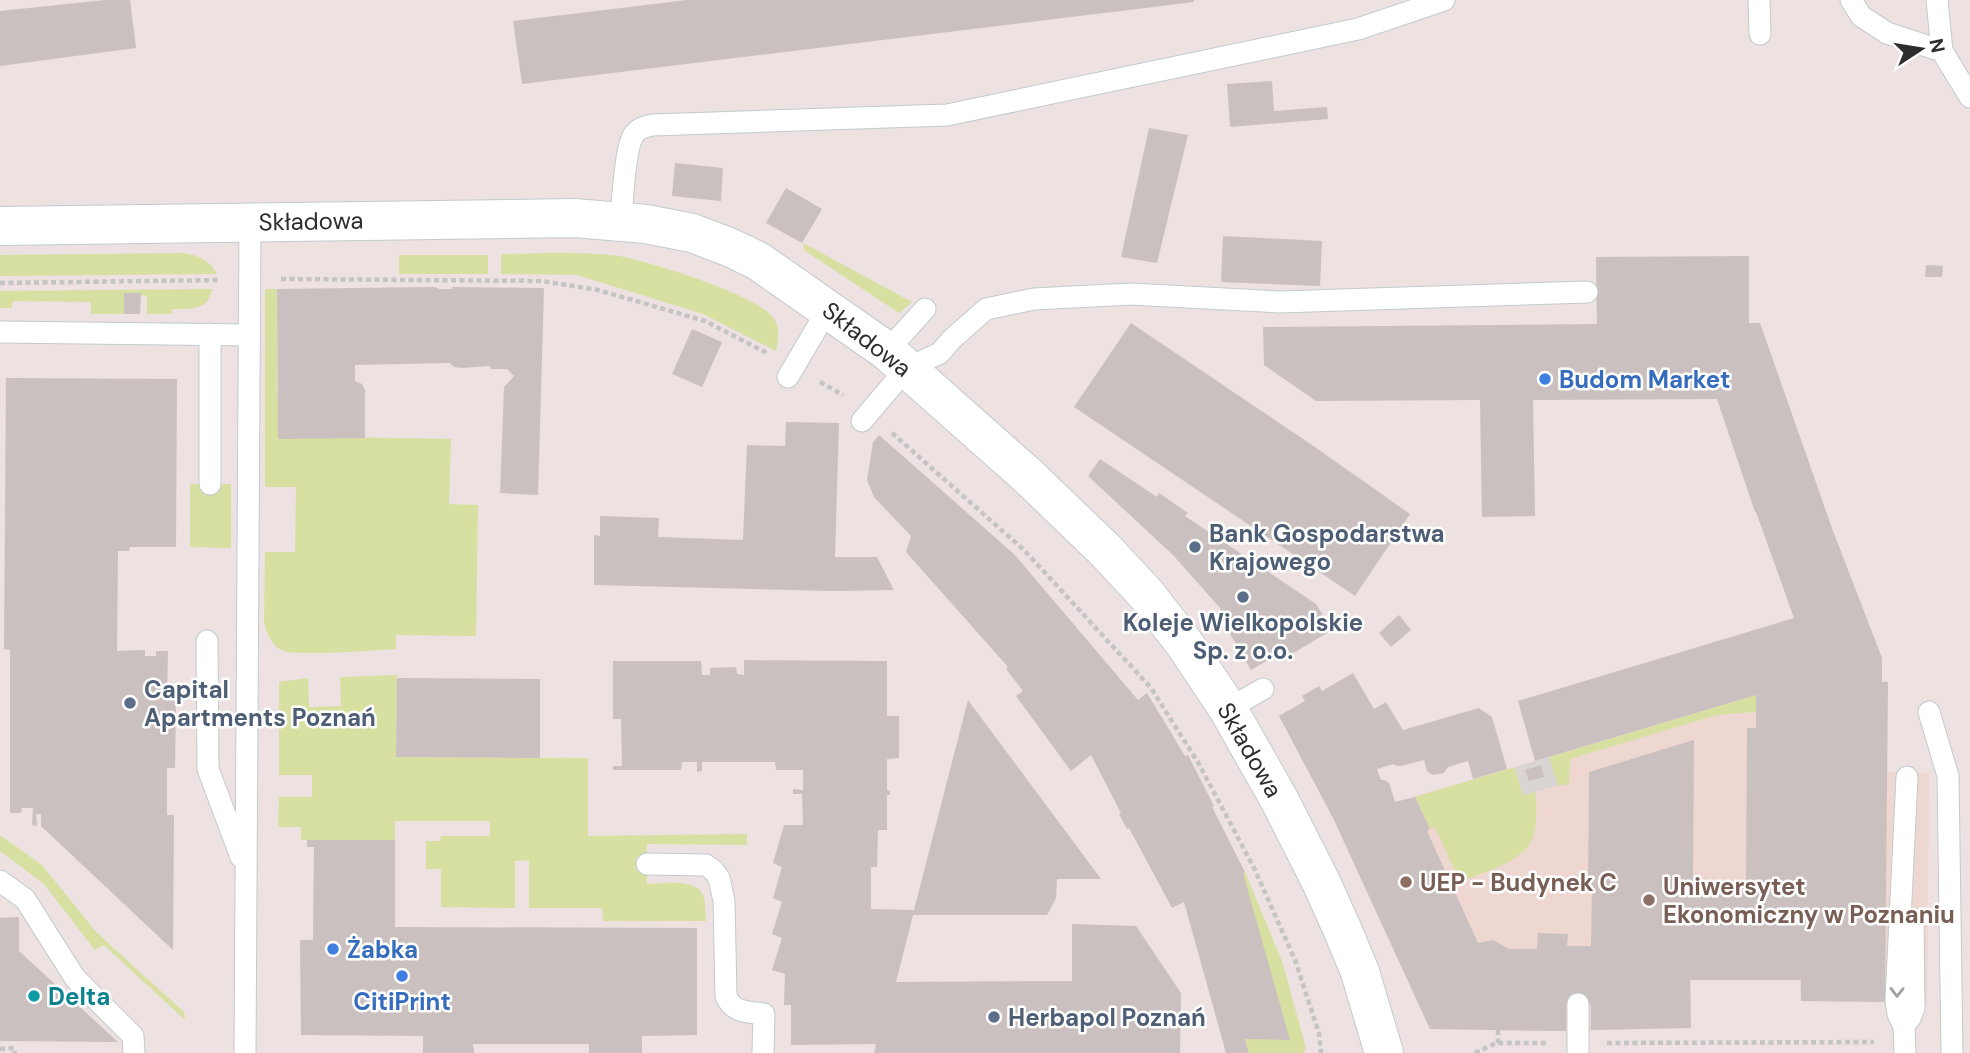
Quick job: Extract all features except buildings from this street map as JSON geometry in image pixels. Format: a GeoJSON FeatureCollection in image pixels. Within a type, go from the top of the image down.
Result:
{"type":"FeatureCollection","features":[{"type":"Feature","properties":{"kind":"street","name":"Składowa"},"geometry":{"type":"LineString","coordinates":[[0,226],[574,218],[667,227],[692,233],[758,261],[896,360],[1027,475],[1127,572],[1184,643],[1228,709],[1280,801],[1327,894],[1360,972],[1384,1053]]}},
{"type":"Feature","properties":{"kind":"lane"},"geometry":{"type":"LineString","coordinates":[[621,222],[622,191],[631,138],[640,128],[652,125],[947,115],[1358,29],[1444,0]]}},
{"type":"Feature","properties":{"kind":"lane"},"geometry":{"type":"LineString","coordinates":[[1759,0],[1760,34]]}},
{"type":"Feature","properties":{"kind":"lane"},"geometry":{"type":"LineString","coordinates":[[1851,0],[1861,16],[1887,33],[1942,51]]}},
{"type":"Feature","properties":{"kind":"lane"},"geometry":{"type":"LineString","coordinates":[[1937,0],[1942,51],[1970,97]]}},
{"type":"Feature","properties":{"kind":"lane"},"geometry":{"type":"LineString","coordinates":[[245,1053],[250,222]]}},
{"type":"Feature","properties":{"kind":"lane"},"geometry":{"type":"LineString","coordinates":[[896,360],[940,353],[952,338],[986,309],[1034,299],[1131,294],[1280,302],[1587,292]]}},
{"type":"Feature","properties":{"kind":"lane"},"geometry":{"type":"LineString","coordinates":[[791,372],[828,309]]}},
{"type":"Feature","properties":{"kind":"lane"},"geometry":{"type":"LineString","coordinates":[[866,417],[925,309]]}},
{"type":"Feature","properties":{"kind":"lane"},"geometry":{"type":"LineString","coordinates":[[0,332],[249,335]]}},
{"type":"Feature","properties":{"kind":"lane"},"geometry":{"type":"LineString","coordinates":[[210,484],[211,334]]}},
{"type":"Feature","properties":{"kind":"lane"},"geometry":{"type":"LineString","coordinates":[[207,641],[208,769],[245,869]]}},
{"type":"Feature","properties":{"kind":"lane"},"geometry":{"type":"LineString","coordinates":[[1228,709],[1263,689]]}},
{"type":"Feature","properties":{"kind":"lane"},"geometry":{"type":"LineString","coordinates":[[1929,712],[1948,776],[1952,1053]]}},
{"type":"Feature","properties":{"kind":"lane"},"geometry":{"type":"LineString","coordinates":[[1907,777],[1915,969],[1914,1008],[1905,1040],[1896,1001],[1907,777]]}},
{"type":"Feature","properties":{"kind":"lane"},"geometry":{"type":"LineString","coordinates":[[647,864],[706,864],[715,871],[724,901],[726,996],[734,1008],[742,1012],[764,1014],[763,1053]]}},
{"type":"Feature","properties":{"kind":"lane"},"geometry":{"type":"LineString","coordinates":[[0,881],[25,899],[75,978],[133,1036],[134,1053]]}},
{"type":"Feature","properties":{"kind":"lane"},"geometry":{"type":"LineString","coordinates":[[1578,1004],[1578,1048]]}},
{"type":"Feature","properties":{"kind":"path"},"geometry":{"type":"LineString","coordinates":[[0,282],[328,278],[542,281],[598,290],[705,321],[791,372],[851,400],[866,417],[1024,550],[1151,688],[1199,764],[1255,870],[1295,960],[1319,1033],[1321,1053]]}},
{"type":"Feature","properties":{"kind":"path"},"geometry":{"type":"LineString","coordinates":[[1498,1030],[1498,1043]]}},
{"type":"Feature","properties":{"kind":"path"},"geometry":{"type":"LineString","coordinates":[[1475,1053],[1498,1043],[1578,1048],[1905,1040]]}},
{"type":"Feature","properties":{"kind":"path"},"geometry":{"type":"LineString","coordinates":[[0,1049],[14,1048],[15,1053]]}},
{"type":"Feature","properties":{"kind":"shaded area","name":"Uniwersytet Ekonomiczny w Poznaniu"},"geometry":{"type":"Polygon","coordinates":[[[1882,658],[1881,772],[1929,773],[1927,1003],[1801,1001],[1800,980],[1691,980],[1691,1028],[1566,1031],[1430,1029],[1334,820],[1515,767],[1523,795],[1557,787],[1549,757],[1882,658]]]}},
{"type":"Feature","properties":{"kind":"shaded area"},"geometry":{"type":"Polygon","coordinates":[[[1549,757],[1558,786],[1523,795],[1515,767],[1549,757]]]}},
{"type":"Feature","properties":{"kind":"green space"},"geometry":{"type":"Polygon","coordinates":[[[803,243],[912,302],[899,313],[804,250],[803,243]]]}},
{"type":"Feature","properties":{"kind":"green space"},"geometry":{"type":"Polygon","coordinates":[[[182,253],[203,259],[217,274],[0,276],[0,255],[182,253]]]}},
{"type":"Feature","properties":{"kind":"green space"},"geometry":{"type":"Polygon","coordinates":[[[575,253],[619,256],[703,281],[766,311],[778,327],[776,351],[703,314],[577,275],[501,274],[501,254],[575,253]]]}},
{"type":"Feature","properties":{"kind":"green space"},"geometry":{"type":"Polygon","coordinates":[[[399,255],[488,255],[488,274],[399,274],[399,255]]]}},
{"type":"Feature","properties":{"kind":"green space"},"geometry":{"type":"Polygon","coordinates":[[[212,289],[203,305],[172,309],[172,314],[147,314],[147,296],[140,293],[124,293],[124,314],[91,314],[91,302],[13,301],[12,308],[0,308],[0,291],[212,289]]]}},
{"type":"Feature","properties":{"kind":"green space"},"geometry":{"type":"Polygon","coordinates":[[[265,289],[277,289],[277,395],[341,437],[451,439],[449,504],[478,505],[476,636],[396,635],[396,649],[318,653],[281,650],[270,638],[264,623],[265,552],[295,552],[296,487],[265,487],[265,289]]]}},
{"type":"Feature","properties":{"kind":"green space"},"geometry":{"type":"Polygon","coordinates":[[[190,484],[231,484],[231,548],[190,547],[190,484]]]}},
{"type":"Feature","properties":{"kind":"green space"},"geometry":{"type":"Polygon","coordinates":[[[397,675],[396,757],[588,758],[588,836],[747,834],[747,845],[647,844],[647,884],[676,883],[697,888],[704,899],[706,921],[603,921],[602,908],[529,908],[529,860],[515,861],[515,908],[441,907],[441,869],[426,869],[426,841],[440,841],[441,836],[490,836],[490,821],[395,821],[395,840],[301,840],[301,827],[278,827],[279,797],[312,797],[312,775],[279,775],[279,682],[308,678],[309,707],[341,706],[340,677],[397,675]]]}},
{"type":"Feature","properties":{"kind":"green space"},"geometry":{"type":"Polygon","coordinates":[[[1756,695],[1756,712],[1717,715],[1570,759],[1569,784],[1558,786],[1549,757],[1756,695]]]}},
{"type":"Feature","properties":{"kind":"green space"},"geometry":{"type":"Polygon","coordinates":[[[1515,767],[1523,795],[1536,792],[1533,837],[1522,853],[1513,859],[1460,882],[1435,827],[1430,829],[1415,797],[1515,767]]]}},
{"type":"Feature","properties":{"kind":"green space"},"geometry":{"type":"Polygon","coordinates":[[[0,835],[42,865],[96,932],[184,1012],[185,1020],[104,945],[95,950],[44,884],[0,851],[0,835]]]}},
{"type":"Feature","properties":{"kind":"green space"},"geometry":{"type":"Polygon","coordinates":[[[1245,872],[1282,961],[1306,1048],[1303,1053],[1249,1053],[1245,1039],[1245,872]]]}},
{"type":"Feature","properties":{"kind":"place","name":"Budom Market"},"geometry":{"type":"Point","coordinates":[1545,379]}},
{"type":"Feature","properties":{"kind":"place","name":"Bank Gospodarstwa Krajowego"},"geometry":{"type":"Point","coordinates":[1195,547]}},
{"type":"Feature","properties":{"kind":"place","name":"Koleje Wielkopolskie Sp. z o.o."},"geometry":{"type":"Point","coordinates":[1243,597]}},
{"type":"Feature","properties":{"kind":"place","name":"Capital Apartments Poznań"},"geometry":{"type":"Point","coordinates":[130,703]}},
{"type":"Feature","properties":{"kind":"place","name":"UEP - Budynek C"},"geometry":{"type":"Point","coordinates":[1406,882]}},
{"type":"Feature","properties":{"kind":"place","name":"Uniwersytet Ekonomiczny w Poznaniu"},"geometry":{"type":"Point","coordinates":[1649,900]}},
{"type":"Feature","properties":{"kind":"place","name":"Żabka"},"geometry":{"type":"Point","coordinates":[333,949]}},
{"type":"Feature","properties":{"kind":"place","name":"CitiPrint"},"geometry":{"type":"Point","coordinates":[402,976]}},
{"type":"Feature","properties":{"kind":"place","name":"Delta"},"geometry":{"type":"Point","coordinates":[34,996]}},
{"type":"Feature","properties":{"kind":"place","name":"Herbapol Poznań"},"geometry":{"type":"Point","coordinates":[994,1017]}}]}
